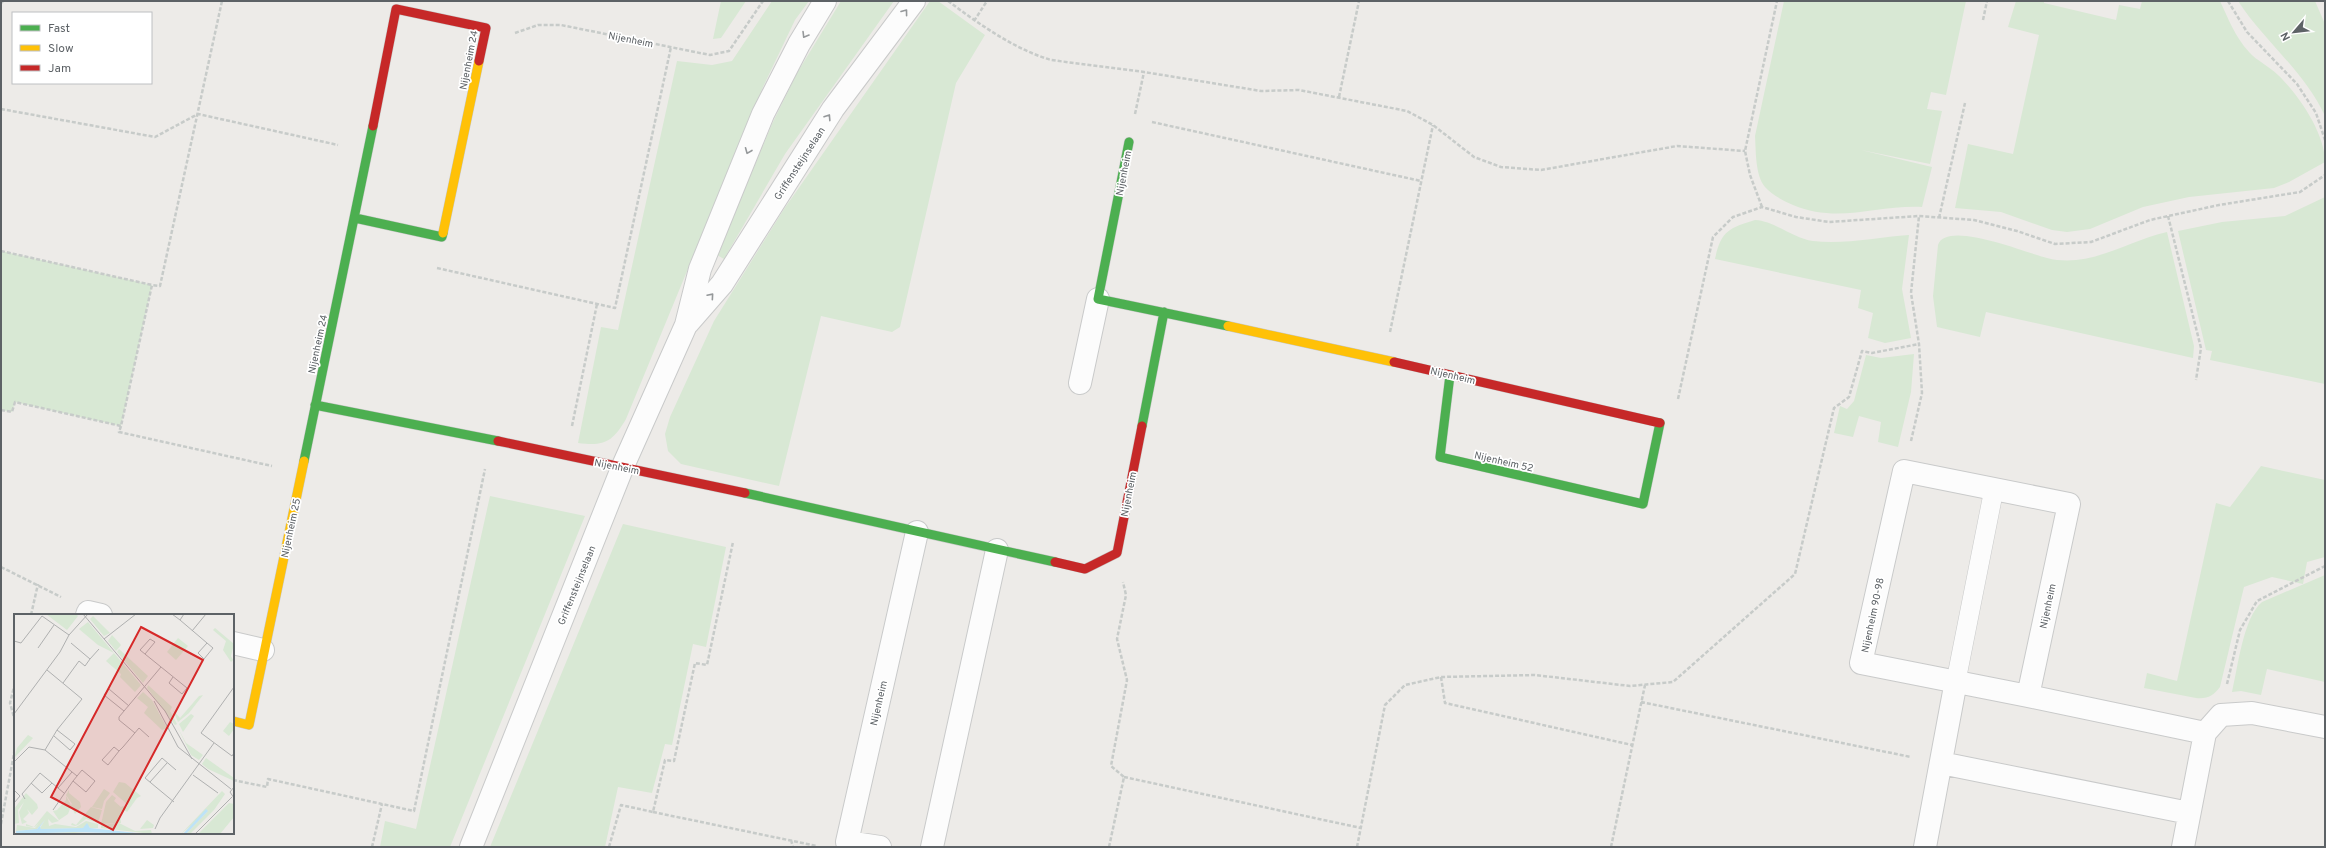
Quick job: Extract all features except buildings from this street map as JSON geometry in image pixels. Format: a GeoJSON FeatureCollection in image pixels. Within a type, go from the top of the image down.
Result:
{"type":"FeatureCollection","features":[{"type":"Feature","properties":{"kind":"street","name":"Griffensteijnselaan"},"geometry":{"type":"LineString","coordinates":[[471,847],[623,466],[686,326],[700,269],[763,114],[800,44],[825,1]]}},
{"type":"Feature","properties":{"kind":"street","name":"Griffensteijnselaan"},"geometry":{"type":"LineString","coordinates":[[686,326],[722,284],[833,109],[914,1]]}},
{"type":"Feature","properties":{"kind":"street","name":"Nijenheim 24"},"geometry":{"type":"LineString","coordinates":[[315,405],[355,218],[396,9],[486,28],[442,237],[355,218]]}},
{"type":"Feature","properties":{"kind":"street","name":"Nijenheim"},"geometry":{"type":"LineString","coordinates":[[1080,383],[1129,142]]}},
{"type":"Feature","properties":{"kind":"street","name":"Nijenheim"},"geometry":{"type":"LineString","coordinates":[[1098,299],[1384,360],[1660,422]]}},
{"type":"Feature","properties":{"kind":"street","name":"Nijenheim"},"geometry":{"type":"LineString","coordinates":[[315,405],[566,456],[623,466],[997,550],[1085,568],[1117,552],[1164,312]]}},
{"type":"Feature","properties":{"kind":"street","name":"Nijenheim 52"},"geometry":{"type":"LineString","coordinates":[[1450,375],[1440,457],[1643,504],[1660,422]]}},
{"type":"Feature","properties":{"kind":"street","name":"Nijenheim 25"},"geometry":{"type":"LineString","coordinates":[[234,721],[249,725],[263,650],[302,473],[315,405]]}},
{"type":"Feature","properties":{"kind":"street","name":"Nijenheim"},"geometry":{"type":"LineString","coordinates":[[1904,471],[2069,504],[2028,696]]}},
{"type":"Feature","properties":{"kind":"street","name":"Nijenheim 90-98"},"geometry":{"type":"LineString","coordinates":[[1904,471],[1861,662],[2028,696]]}},
{"type":"Feature","properties":{"kind":"street","name":"Nijenheim"},"geometry":{"type":"LineString","coordinates":[[880,847],[847,842],[917,532]]}},
{"type":"Feature","properties":{"kind":"street"},"geometry":{"type":"LineString","coordinates":[[932,847],[997,550]]}},
{"type":"Feature","properties":{"kind":"street"},"geometry":{"type":"LineString","coordinates":[[234,643],[263,650]]}},
{"type":"Feature","properties":{"kind":"street"},"geometry":{"type":"LineString","coordinates":[[1925,847],[1956,681]]}},
{"type":"Feature","properties":{"kind":"street"},"geometry":{"type":"LineString","coordinates":[[2028,696],[2205,733]]}},
{"type":"Feature","properties":{"kind":"street"},"geometry":{"type":"LineString","coordinates":[[2183,847],[2205,733],[2221,715],[2252,712],[2325,727]]}},
{"type":"Feature","properties":{"kind":"street"},"geometry":{"type":"LineString","coordinates":[[1941,763],[2189,814]]}},
{"type":"Feature","properties":{"kind":"lane"},"geometry":{"type":"LineString","coordinates":[[1956,681],[1994,489]]}},
{"type":"Feature","properties":{"kind":"path"},"geometry":{"type":"LineString","coordinates":[[1,251],[160,286],[222,1]]}},
{"type":"Feature","properties":{"kind":"path","name":"Nijenheim"},"geometry":{"type":"LineString","coordinates":[[480,57],[517,31],[538,25],[561,25],[710,55],[729,51],[763,1]]}},
{"type":"Feature","properties":{"kind":"path"},"geometry":{"type":"LineString","coordinates":[[948,1],[974,21],[1037,56],[1051,60],[1144,72],[1261,91],[1299,90],[1407,111],[1433,125],[1474,157],[1501,167],[1541,170],[1677,146],[1745,151]]}},
{"type":"Feature","properties":{"kind":"path"},"geometry":{"type":"LineString","coordinates":[[974,21],[987,1]]}},
{"type":"Feature","properties":{"kind":"path"},"geometry":{"type":"LineString","coordinates":[[1339,97],[1359,1]]}},
{"type":"Feature","properties":{"kind":"path"},"geometry":{"type":"LineString","coordinates":[[1762,207],[1750,175],[1745,151],[1777,1]]}},
{"type":"Feature","properties":{"kind":"path"},"geometry":{"type":"LineString","coordinates":[[1983,20],[1987,1]]}},
{"type":"Feature","properties":{"kind":"path"},"geometry":{"type":"LineString","coordinates":[[2228,1],[2247,32],[2298,84],[2316,113],[2325,140]]}},
{"type":"Feature","properties":{"kind":"path"},"geometry":{"type":"LineString","coordinates":[[429,266],[615,308],[671,47]]}},
{"type":"Feature","properties":{"kind":"path","name":"Nijenheim"},"geometry":{"type":"LineString","coordinates":[[1129,142],[1144,72]]}},
{"type":"Feature","properties":{"kind":"path"},"geometry":{"type":"LineString","coordinates":[[1939,218],[1965,103]]}},
{"type":"Feature","properties":{"kind":"path"},"geometry":{"type":"LineString","coordinates":[[1,109],[155,137],[198,114],[368,151]]}},
{"type":"Feature","properties":{"kind":"path"},"geometry":{"type":"LineString","coordinates":[[1134,118],[1421,181]]}},
{"type":"Feature","properties":{"kind":"path"},"geometry":{"type":"LineString","coordinates":[[1384,360],[1433,125]]}},
{"type":"Feature","properties":{"kind":"path"},"geometry":{"type":"LineString","coordinates":[[1660,422],[1678,399],[1713,237],[1733,217],[1762,207],[1796,217],[1829,222],[1919,216],[1974,220],[2017,231],[2055,244],[2091,242],[2150,220],[2300,192],[2325,175]]}},
{"type":"Feature","properties":{"kind":"path"},"geometry":{"type":"LineString","coordinates":[[1904,471],[1922,393],[1919,344],[1911,293],[1919,216]]}},
{"type":"Feature","properties":{"kind":"path"},"geometry":{"type":"LineString","coordinates":[[2168,216],[2201,348],[2196,380]]}},
{"type":"Feature","properties":{"kind":"path"},"geometry":{"type":"LineString","coordinates":[[152,285],[120,432],[302,473]]}},
{"type":"Feature","properties":{"kind":"path"},"geometry":{"type":"LineString","coordinates":[[566,456],[597,304]]}},
{"type":"Feature","properties":{"kind":"path"},"geometry":{"type":"LineString","coordinates":[[1357,847],[1385,705],[1405,685],[1441,678],[1535,675],[1630,686],[1674,682],[1795,574],[1834,408],[1849,397],[1862,351],[1872,353],[1919,344]]}},
{"type":"Feature","properties":{"kind":"path"},"geometry":{"type":"LineString","coordinates":[[1,410],[12,412],[14,402],[121,426]]}},
{"type":"Feature","properties":{"kind":"path"},"geometry":{"type":"LineString","coordinates":[[234,780],[267,787],[268,779],[414,811],[491,441]]}},
{"type":"Feature","properties":{"kind":"path"},"geometry":{"type":"LineString","coordinates":[[653,812],[665,760],[674,761],[695,663],[708,665],[733,542]]}},
{"type":"Feature","properties":{"kind":"path"},"geometry":{"type":"LineString","coordinates":[[1117,552],[1126,595],[1117,639],[1127,680],[1111,766],[1124,777],[1361,828]]}},
{"type":"Feature","properties":{"kind":"path"},"geometry":{"type":"LineString","coordinates":[[2226,688],[2240,630],[2257,601],[2325,566]]}},
{"type":"Feature","properties":{"kind":"path"},"geometry":{"type":"LineString","coordinates":[[1,567],[38,584],[92,614]]}},
{"type":"Feature","properties":{"kind":"path"},"geometry":{"type":"LineString","coordinates":[[31,614],[38,584]]}},
{"type":"Feature","properties":{"kind":"path"},"geometry":{"type":"LineString","coordinates":[[1441,678],[1445,704],[1632,745]]}},
{"type":"Feature","properties":{"kind":"path"},"geometry":{"type":"LineString","coordinates":[[1611,847],[1645,685]]}},
{"type":"Feature","properties":{"kind":"path"},"geometry":{"type":"LineString","coordinates":[[14,687],[10,703],[14,717]]}},
{"type":"Feature","properties":{"kind":"path"},"geometry":{"type":"LineString","coordinates":[[1641,702],[1941,763]]}},
{"type":"Feature","properties":{"kind":"path"},"geometry":{"type":"LineString","coordinates":[[1,824],[14,753]]}},
{"type":"Feature","properties":{"kind":"path"},"geometry":{"type":"LineString","coordinates":[[1109,847],[1124,777]]}},
{"type":"Feature","properties":{"kind":"path"},"geometry":{"type":"LineString","coordinates":[[372,847],[382,804]]}},
{"type":"Feature","properties":{"kind":"path"},"geometry":{"type":"LineString","coordinates":[[609,847],[621,805],[822,847]]}},
{"type":"Feature","properties":{"kind":"path"},"geometry":{"type":"LineString","coordinates":[[791,840],[793,847]]}},
{"type":"Feature","properties":{"kind":"green space"},"geometry":{"type":"Polygon","coordinates":[[[721,1],[746,1],[721,38],[713,39],[721,1]]]}},
{"type":"Feature","properties":{"kind":"green space"},"geometry":{"type":"Polygon","coordinates":[[[772,1],[809,1],[795,20],[763,87],[626,419],[612,438],[606,441],[594,444],[578,443],[601,327],[618,330],[677,61],[712,65],[732,61],[772,1]]]}},
{"type":"Feature","properties":{"kind":"green space"},"geometry":{"type":"Polygon","coordinates":[[[841,1],[894,1],[785,154],[724,259],[717,255],[772,124],[797,73],[841,1]]]}},
{"type":"Feature","properties":{"kind":"green space"},"geometry":{"type":"Polygon","coordinates":[[[930,1],[938,1],[985,35],[956,83],[900,327],[892,332],[821,316],[779,486],[681,464],[668,451],[665,434],[670,417],[714,321],[784,209],[930,1]]]}},
{"type":"Feature","properties":{"kind":"green space"},"geometry":{"type":"Polygon","coordinates":[[[1784,1],[1966,1],[1946,95],[1931,92],[1927,109],[1942,111],[1930,164],[1861,150],[1932,167],[1922,207],[1826,213],[1793,205],[1778,197],[1765,187],[1759,176],[1755,136],[1784,1]]]}},
{"type":"Feature","properties":{"kind":"green space"},"geometry":{"type":"Polygon","coordinates":[[[2016,1],[2044,1],[2044,3],[2116,20],[2119,5],[2140,9],[2142,1],[2220,1],[2232,27],[2244,46],[2259,61],[2278,75],[2302,103],[2320,139],[2324,151],[2325,162],[2289,182],[2274,188],[2189,197],[2143,207],[2090,229],[2067,232],[2052,230],[2001,212],[1955,208],[1968,144],[2013,154],[2039,35],[2008,27],[2016,1]]]}},
{"type":"Feature","properties":{"kind":"green space"},"geometry":{"type":"Polygon","coordinates":[[[2238,1],[2315,1],[2325,24],[2325,116],[2307,85],[2248,16],[2238,1]]]}},
{"type":"Feature","properties":{"kind":"green space"},"geometry":{"type":"Polygon","coordinates":[[[2325,197],[2325,384],[2210,360],[2212,351],[2206,350],[2178,231],[2222,222],[2285,216],[2325,197]]]}},
{"type":"Feature","properties":{"kind":"green space"},"geometry":{"type":"Polygon","coordinates":[[[1755,220],[1770,223],[1798,237],[1813,241],[1836,242],[1909,235],[1902,289],[1911,338],[1885,343],[1868,338],[1873,313],[1858,308],[1861,290],[1715,259],[1723,236],[1732,228],[1755,220]]]}},
{"type":"Feature","properties":{"kind":"green space"},"geometry":{"type":"Polygon","coordinates":[[[2167,232],[2194,346],[2193,358],[1986,312],[1980,337],[1937,327],[1933,296],[1938,245],[1944,238],[1956,236],[1971,237],[1989,240],[2047,258],[2078,260],[2093,257],[2167,232]]]}},
{"type":"Feature","properties":{"kind":"green space"},"geometry":{"type":"Polygon","coordinates":[[[1,251],[152,285],[121,426],[15,402],[12,412],[1,410],[1,251]]]}},
{"type":"Feature","properties":{"kind":"green space"},"geometry":{"type":"Polygon","coordinates":[[[1914,354],[1911,392],[1898,447],[1878,442],[1881,422],[1859,416],[1853,437],[1834,433],[1840,406],[1847,409],[1854,401],[1866,355],[1881,358],[1914,354]]]}},
{"type":"Feature","properties":{"kind":"green space"},"geometry":{"type":"Polygon","coordinates":[[[2261,466],[2325,480],[2325,557],[2307,562],[2303,584],[2272,577],[2244,587],[2220,687],[2215,693],[2204,698],[2196,698],[2144,688],[2147,673],[2177,681],[2216,503],[2230,507],[2261,466]]]}},
{"type":"Feature","properties":{"kind":"green space"},"geometry":{"type":"Polygon","coordinates":[[[490,496],[585,516],[450,847],[380,847],[385,821],[416,829],[490,496]]]}},
{"type":"Feature","properties":{"kind":"green space"},"geometry":{"type":"Polygon","coordinates":[[[623,524],[726,547],[706,647],[693,644],[672,745],[665,744],[652,793],[618,787],[605,847],[490,847],[623,524]]]}},
{"type":"Feature","properties":{"kind":"green space"},"geometry":{"type":"Polygon","coordinates":[[[2325,575],[2325,682],[2267,669],[2261,695],[2241,691],[2232,692],[2242,644],[2250,619],[2256,609],[2262,602],[2325,575]]]}},
{"type":"Feature","properties":{"kind":"traffic: fast"},"geometry":{"type":"LineString","coordinates":[[304,461],[373,126]]}},
{"type":"Feature","properties":{"kind":"traffic: fast"},"geometry":{"type":"LineString","coordinates":[[1129,142],[1098,299],[1228,326]]}},
{"type":"Feature","properties":{"kind":"traffic: fast"},"geometry":{"type":"LineString","coordinates":[[355,218],[442,237],[443,233]]}},
{"type":"Feature","properties":{"kind":"traffic: fast"},"geometry":{"type":"LineString","coordinates":[[1142,426],[1164,312]]}},
{"type":"Feature","properties":{"kind":"traffic: fast"},"geometry":{"type":"LineString","coordinates":[[1450,375],[1440,457],[1643,504],[1660,423]]}},
{"type":"Feature","properties":{"kind":"traffic: fast"},"geometry":{"type":"LineString","coordinates":[[315,405],[498,441]]}},
{"type":"Feature","properties":{"kind":"traffic: fast"},"geometry":{"type":"LineString","coordinates":[[745,493],[1055,562]]}},
{"type":"Feature","properties":{"kind":"traffic: slow"},"geometry":{"type":"LineString","coordinates":[[443,233],[479,61]]}},
{"type":"Feature","properties":{"kind":"traffic: slow"},"geometry":{"type":"LineString","coordinates":[[1228,326],[1394,362]]}},
{"type":"Feature","properties":{"kind":"traffic: slow"},"geometry":{"type":"LineString","coordinates":[[234,721],[249,725],[304,461]]}},
{"type":"Feature","properties":{"kind":"traffic: jam"},"geometry":{"type":"LineString","coordinates":[[373,126],[396,9],[486,28],[479,61]]}},
{"type":"Feature","properties":{"kind":"traffic: jam"},"geometry":{"type":"LineString","coordinates":[[1394,362],[1660,423]]}},
{"type":"Feature","properties":{"kind":"traffic: jam"},"geometry":{"type":"LineString","coordinates":[[1055,562],[1085,569],[1117,553],[1142,426]]}},
{"type":"Feature","properties":{"kind":"traffic: jam"},"geometry":{"type":"LineString","coordinates":[[498,441],[745,493]]}}]}
